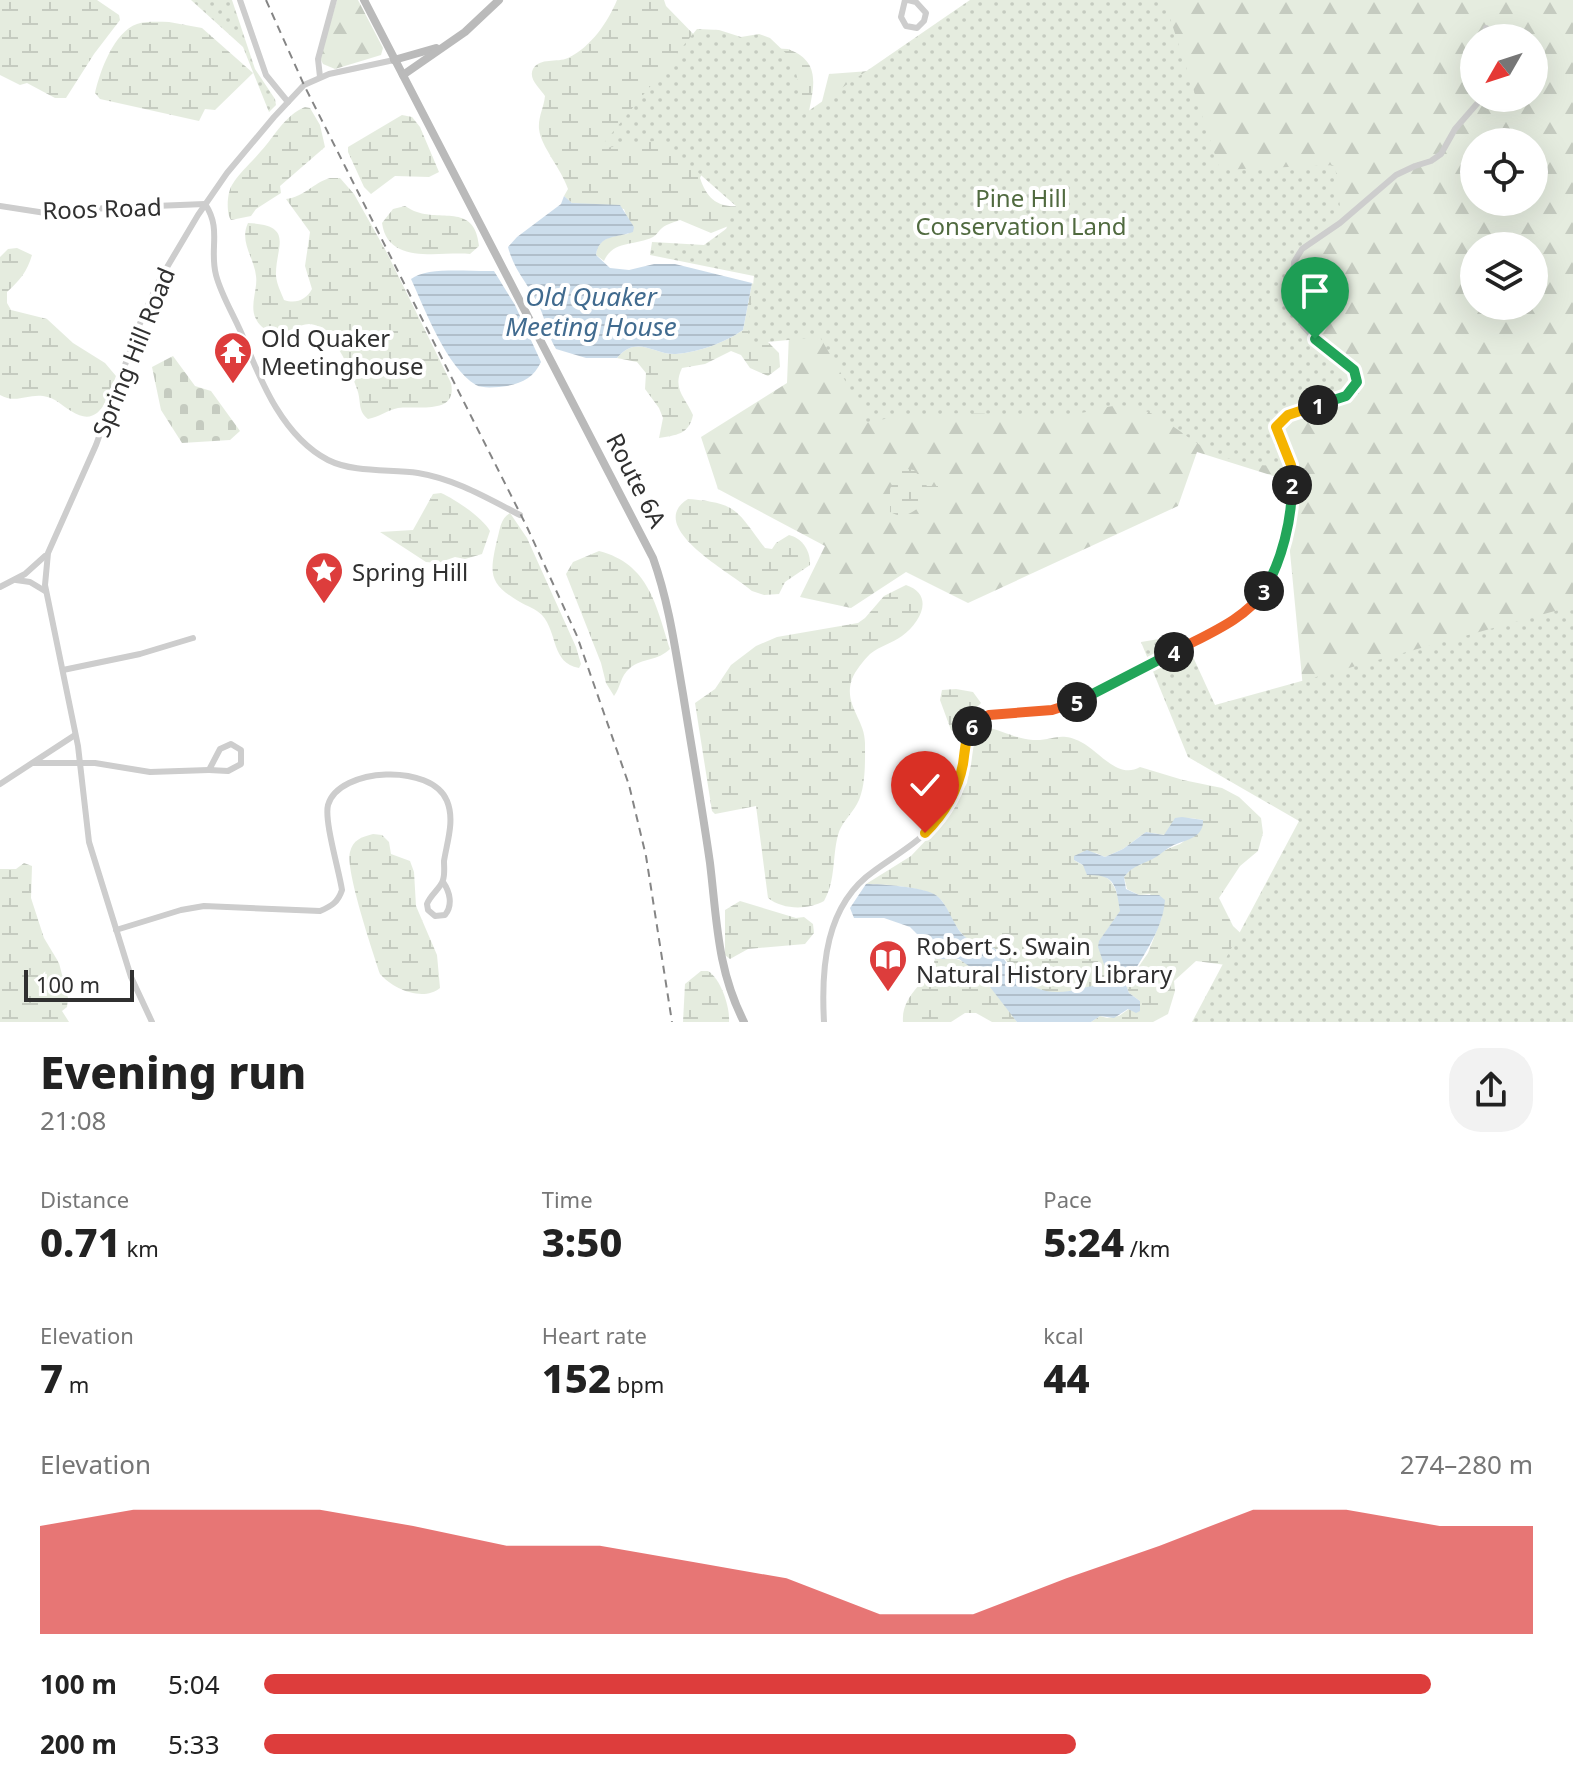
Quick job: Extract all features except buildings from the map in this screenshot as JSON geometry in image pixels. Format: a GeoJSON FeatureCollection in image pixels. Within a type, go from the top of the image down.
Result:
{"type":"FeatureCollection","features":[{"type":"Feature","properties":{"kind":"main road","name":"Route 6A"},"geometry":{"type":"LineString","coordinates":[[364,0],[653,558],[666,596],[673,634],[704,825],[720,953],[726,980],[744,1022]]}},
{"type":"Feature","properties":{"kind":"main road"},"geometry":{"type":"LineString","coordinates":[[403,75],[475,23],[499,0]]}},
{"type":"Feature","properties":{"kind":"main road"},"geometry":{"type":"LineString","coordinates":[[394,60],[441,47]]}},
{"type":"Feature","properties":{"kind":"street"},"geometry":{"type":"LineString","coordinates":[[240,0],[266,75],[288,102]]}},
{"type":"Feature","properties":{"kind":"street"},"geometry":{"type":"LineString","coordinates":[[320,77],[318,59],[334,0]]}},
{"type":"Feature","properties":{"kind":"street"},"geometry":{"type":"LineString","coordinates":[[907,0],[920,5],[926,13],[924,21],[913,29],[906,26],[901,17],[907,0]]}},
{"type":"Feature","properties":{"kind":"street","name":"Spring Hill Road"},"geometry":{"type":"LineString","coordinates":[[152,1022],[131,977],[89,842],[75,735],[45,591],[44,570],[48,553],[105,422],[142,318],[172,256],[205,204],[247,147],[304,85],[320,77],[394,60]]}},
{"type":"Feature","properties":{"kind":"street"},"geometry":{"type":"LineString","coordinates":[[824,1022],[822,977],[826,955],[846,901],[862,879],[913,843],[942,814],[960,779],[966,740],[973,724],[1000,713],[1024,714],[1072,704],[1130,676],[1241,614],[1254,605],[1262,594],[1281,550],[1292,503],[1291,465],[1276,427],[1288,415],[1346,396],[1357,382],[1354,370],[1303,326],[1297,309],[1294,262],[1302,249],[1340,223],[1396,175],[1441,154],[1455,129],[1470,112]]}},
{"type":"Feature","properties":{"kind":"street"},"geometry":{"type":"LineString","coordinates":[[205,204],[214,217],[215,274],[272,402],[304,441],[328,460],[451,481],[520,515]]}},
{"type":"Feature","properties":{"kind":"street","name":"Roos Road"},"geometry":{"type":"LineString","coordinates":[[0,206],[52,214],[105,208],[205,204]]}},
{"type":"Feature","properties":{"kind":"street"},"geometry":{"type":"LineString","coordinates":[[0,587],[15,580],[48,553]]}},
{"type":"Feature","properties":{"kind":"street"},"geometry":{"type":"LineString","coordinates":[[15,580],[30,582],[45,591]]}},
{"type":"Feature","properties":{"kind":"street"},"geometry":{"type":"LineString","coordinates":[[63,670],[140,654],[193,638]]}},
{"type":"Feature","properties":{"kind":"street"},"geometry":{"type":"LineString","coordinates":[[0,784],[75,735]]}},
{"type":"Feature","properties":{"kind":"street"},"geometry":{"type":"LineString","coordinates":[[33,763],[79,762],[150,772],[220,772],[236,768],[242,759],[241,750],[231,744],[225,745],[217,753],[209,770]]}},
{"type":"Feature","properties":{"kind":"street"},"geometry":{"type":"LineString","coordinates":[[116,930],[204,906],[320,911],[331,906],[339,899],[342,890],[328,804],[339,789],[363,778],[419,777],[442,792],[450,812],[443,882],[427,904],[428,910],[435,916],[445,915],[450,907],[443,882]]}},
{"type":"Feature","properties":{"kind":"green space"},"geometry":{"type":"Polygon","coordinates":[[[0,0],[97,0],[119,15],[120,20],[66,98],[55,98],[27,83],[20,85],[0,75],[0,0]]]}},
{"type":"Feature","properties":{"kind":"green space"},"geometry":{"type":"Polygon","coordinates":[[[191,0],[232,0],[255,69],[275,99],[276,105],[269,112],[243,47],[191,0]]]}},
{"type":"Feature","properties":{"kind":"green space"},"geometry":{"type":"Polygon","coordinates":[[[337,0],[358,0],[383,48],[381,55],[335,69],[323,64],[320,58],[337,0]]]}},
{"type":"Feature","properties":{"kind":"green space"},"geometry":{"type":"Polygon","coordinates":[[[617,0],[664,0],[666,6],[704,45],[788,49],[807,61],[813,86],[808,117],[703,171],[700,178],[706,192],[720,204],[740,206],[741,221],[711,233],[680,220],[664,227],[653,237],[613,250],[604,261],[596,255],[600,244],[611,237],[628,234],[633,227],[624,209],[572,203],[564,196],[568,189],[539,129],[545,96],[533,80],[532,73],[536,65],[568,58],[591,41],[604,25],[617,0]]]}},
{"type":"Feature","properties":{"kind":"green space","name":"Pine Hill Conservation Land"},"geometry":{"type":"Polygon","coordinates":[[[970,0],[1164,0],[1220,170],[1335,165],[1341,215],[1310,241],[1293,265],[1291,277],[1302,331],[1312,344],[1345,371],[1347,382],[1338,393],[1287,413],[1280,434],[1290,464],[1270,466],[1232,460],[1202,446],[1151,413],[1127,406],[1073,414],[916,415],[865,423],[862,410],[820,337],[747,344],[754,276],[650,255],[652,242],[704,245],[726,229],[736,206],[661,140],[599,149],[697,29],[719,30],[741,37],[759,34],[770,38],[792,59],[801,91],[801,116],[970,0]]]}},
{"type":"Feature","properties":{"kind":"green space"},"geometry":{"type":"Polygon","coordinates":[[[991,0],[1573,0],[1573,872],[1327,939],[1283,479],[1197,452],[1178,506],[968,603],[906,572],[851,608],[800,597],[825,546],[718,489],[701,437],[787,383],[794,212],[829,74],[883,70],[991,0]]]}},
{"type":"Feature","properties":{"kind":"green space"},"geometry":{"type":"Polygon","coordinates":[[[169,22],[202,28],[253,73],[215,110],[205,109],[199,121],[100,99],[95,93],[104,64],[121,35],[137,24],[169,22]]]}},
{"type":"Feature","properties":{"kind":"green space"},"geometry":{"type":"Polygon","coordinates":[[[305,107],[310,108],[320,125],[325,147],[280,186],[281,193],[256,209],[251,216],[231,220],[228,203],[232,185],[286,121],[305,107]]]}},
{"type":"Feature","properties":{"kind":"green space"},"geometry":{"type":"Polygon","coordinates":[[[402,115],[412,117],[420,127],[439,172],[429,177],[395,176],[371,194],[364,187],[348,147],[402,115]]]}},
{"type":"Feature","properties":{"kind":"green space"},"geometry":{"type":"Polygon","coordinates":[[[330,178],[340,178],[354,194],[387,253],[451,383],[451,393],[442,405],[398,408],[368,419],[361,410],[358,392],[346,363],[321,328],[306,324],[277,333],[265,329],[256,319],[253,309],[256,276],[245,237],[248,223],[272,228],[278,233],[276,276],[279,288],[284,300],[293,302],[304,298],[312,289],[305,266],[310,232],[286,199],[298,196],[330,178]]]}},
{"type":"Feature","properties":{"kind":"green space"},"geometry":{"type":"Polygon","coordinates":[[[405,206],[416,212],[464,219],[476,233],[479,246],[470,254],[417,254],[394,246],[386,237],[382,223],[393,209],[405,206]]]}},
{"type":"Feature","properties":{"kind":"green space"},"geometry":{"type":"Polygon","coordinates":[[[17,248],[32,255],[22,275],[7,292],[11,310],[47,319],[73,343],[105,363],[116,376],[106,401],[96,414],[81,416],[43,396],[11,399],[0,395],[0,257],[8,249],[17,248]]]}},
{"type":"Feature","properties":{"kind":"green space"},"geometry":{"type":"Polygon","coordinates":[[[752,283],[757,287],[768,342],[779,353],[780,367],[768,376],[750,368],[741,355],[731,351],[705,364],[682,368],[678,382],[693,415],[691,422],[681,433],[659,438],[663,418],[645,389],[646,373],[637,362],[617,358],[632,347],[676,354],[720,343],[736,335],[743,330],[752,283]]]}},
{"type":"Feature","properties":{"kind":"green space"},"geometry":{"type":"Polygon","coordinates":[[[173,356],[195,386],[211,391],[240,431],[230,440],[182,443],[161,410],[152,367],[173,356]]]}},
{"type":"Feature","properties":{"kind":"green space"},"geometry":{"type":"Polygon","coordinates":[[[900,468],[914,470],[927,486],[940,486],[945,490],[942,499],[907,515],[890,512],[890,489],[900,468]]]}},
{"type":"Feature","properties":{"kind":"green space"},"geometry":{"type":"Polygon","coordinates":[[[441,493],[468,509],[490,531],[482,554],[465,559],[455,557],[438,563],[426,562],[380,532],[413,530],[433,494],[441,493]]]}},
{"type":"Feature","properties":{"kind":"green space"},"geometry":{"type":"Polygon","coordinates":[[[688,499],[727,506],[741,517],[765,548],[772,549],[789,535],[794,537],[807,550],[810,565],[785,582],[779,594],[764,595],[752,591],[712,562],[684,536],[676,523],[677,510],[688,499]]]}},
{"type":"Feature","properties":{"kind":"green space"},"geometry":{"type":"Polygon","coordinates":[[[510,513],[527,538],[576,647],[581,664],[579,668],[570,665],[559,654],[542,615],[510,596],[497,584],[493,562],[500,529],[504,518],[510,513]]]}},
{"type":"Feature","properties":{"kind":"green space"},"geometry":{"type":"Polygon","coordinates":[[[599,551],[616,557],[640,576],[655,602],[670,649],[630,668],[614,696],[606,683],[566,574],[573,562],[599,551]]]}},
{"type":"Feature","properties":{"kind":"green space"},"geometry":{"type":"Polygon","coordinates":[[[906,585],[915,589],[922,602],[915,624],[902,636],[870,654],[852,679],[850,697],[864,734],[863,783],[860,798],[838,835],[828,893],[824,901],[811,906],[781,905],[768,898],[756,806],[715,814],[712,811],[695,703],[715,689],[731,665],[756,646],[777,637],[858,623],[884,596],[906,585]]]}},
{"type":"Feature","properties":{"kind":"green space"},"geometry":{"type":"Polygon","coordinates":[[[1573,606],[1573,805],[1566,809],[1573,823],[1573,1022],[1192,1022],[1299,821],[1188,757],[1141,642],[1183,635],[1215,705],[1573,606]]]}},
{"type":"Feature","properties":{"kind":"green space"},"geometry":{"type":"Polygon","coordinates":[[[942,690],[973,692],[981,703],[958,732],[951,730],[940,700],[942,690]]]}},
{"type":"Feature","properties":{"kind":"green space"},"geometry":{"type":"Polygon","coordinates":[[[985,727],[1027,739],[1073,739],[1124,770],[1140,767],[1222,788],[1239,797],[1261,818],[1263,833],[1258,851],[1240,866],[1219,898],[1233,926],[1249,941],[1226,965],[1196,961],[1174,981],[1175,991],[1168,1014],[1153,1022],[1091,1022],[1100,1016],[1119,1016],[1140,1001],[1129,993],[1126,985],[1148,953],[1162,917],[1150,894],[1139,895],[1127,889],[1124,877],[1142,862],[1183,842],[1203,820],[1180,819],[1164,835],[1146,832],[1123,849],[1105,857],[1096,853],[1074,860],[1111,882],[1121,910],[1099,942],[1107,973],[1098,986],[1057,993],[1035,989],[1018,975],[998,951],[965,937],[937,896],[907,887],[866,884],[911,856],[946,819],[967,783],[974,739],[985,727]]]}},
{"type":"Feature","properties":{"kind":"green space"},"geometry":{"type":"Polygon","coordinates":[[[373,834],[382,835],[389,842],[391,854],[410,861],[414,872],[416,906],[437,955],[440,988],[433,992],[408,992],[380,974],[360,912],[350,862],[351,848],[355,842],[373,834]]]}},
{"type":"Feature","properties":{"kind":"green space"},"geometry":{"type":"Polygon","coordinates":[[[24,863],[32,866],[31,898],[44,938],[59,963],[68,998],[67,1007],[62,1011],[69,1022],[0,1022],[0,869],[16,869],[24,863]]]}},
{"type":"Feature","properties":{"kind":"green space"},"geometry":{"type":"Polygon","coordinates":[[[740,901],[796,918],[804,917],[813,924],[814,933],[805,944],[748,949],[730,959],[725,955],[725,910],[740,901]]]}},
{"type":"Feature","properties":{"kind":"green space"},"geometry":{"type":"Polygon","coordinates":[[[935,959],[962,961],[981,974],[1017,1022],[992,1022],[976,1013],[965,1013],[951,1022],[903,1022],[910,996],[935,959]]]}},
{"type":"Feature","properties":{"kind":"green space"},"geometry":{"type":"Polygon","coordinates":[[[701,971],[713,975],[721,987],[729,1022],[683,1022],[685,984],[701,971]]]}},
{"type":"Feature","properties":{"kind":"water","name":"Old Quaker Meeting House"},"geometry":{"type":"Polygon","coordinates":[[[564,196],[572,203],[620,205],[634,227],[633,232],[605,240],[598,248],[596,255],[610,268],[629,270],[654,264],[675,264],[752,283],[743,330],[711,346],[676,354],[639,346],[624,351],[617,358],[586,358],[556,349],[540,308],[514,264],[508,247],[561,204],[564,196]]]}},
{"type":"Feature","properties":{"kind":"water"},"geometry":{"type":"Polygon","coordinates":[[[438,271],[494,271],[515,305],[541,362],[535,372],[523,381],[487,387],[476,385],[455,365],[411,279],[438,271]]]}},
{"type":"Feature","properties":{"kind":"water"},"geometry":{"type":"Polygon","coordinates":[[[1175,818],[1203,820],[1197,835],[1135,867],[1124,877],[1126,889],[1139,895],[1159,895],[1165,900],[1155,934],[1126,985],[1129,993],[1140,1001],[1140,1011],[1136,1013],[1128,1009],[1114,1018],[1100,1016],[1091,1022],[1017,1022],[980,974],[959,959],[935,959],[910,927],[884,918],[854,918],[850,908],[866,884],[901,886],[928,892],[939,897],[962,934],[995,949],[1027,983],[1053,992],[1095,985],[1101,983],[1107,973],[1098,947],[1099,941],[1120,911],[1119,902],[1109,879],[1087,875],[1074,856],[1087,850],[1105,857],[1123,849],[1146,832],[1164,835],[1175,818]]]}},
{"type":"Feature","properties":{"kind":"railway"},"geometry":{"type":"LineString","coordinates":[[266,0],[304,85],[527,527],[577,636],[629,785],[646,856],[672,1022]]}},
{"type":"Feature","properties":{"kind":"place","name":"Old Quaker Meetinghouse"},"geometry":{"type":"Point","coordinates":[233,385]}},
{"type":"Feature","properties":{"kind":"place","name":"Spring Hill"},"geometry":{"type":"Point","coordinates":[324,605]}},
{"type":"Feature","properties":{"kind":"place","name":"Robert S. Swain Natural History Library"},"geometry":{"type":"Point","coordinates":[888,993]}},
{"type":"Feature","properties":{"kind":"route"},"geometry":{"type":"LineString","coordinates":[[925,833],[942,814],[960,779],[966,740],[973,724],[989,715],[1024,714],[1072,704],[1130,676],[1254,605],[1270,581],[1292,503],[1291,465],[1276,427],[1288,415],[1346,396],[1357,382],[1354,370],[1315,339]]}}]}
